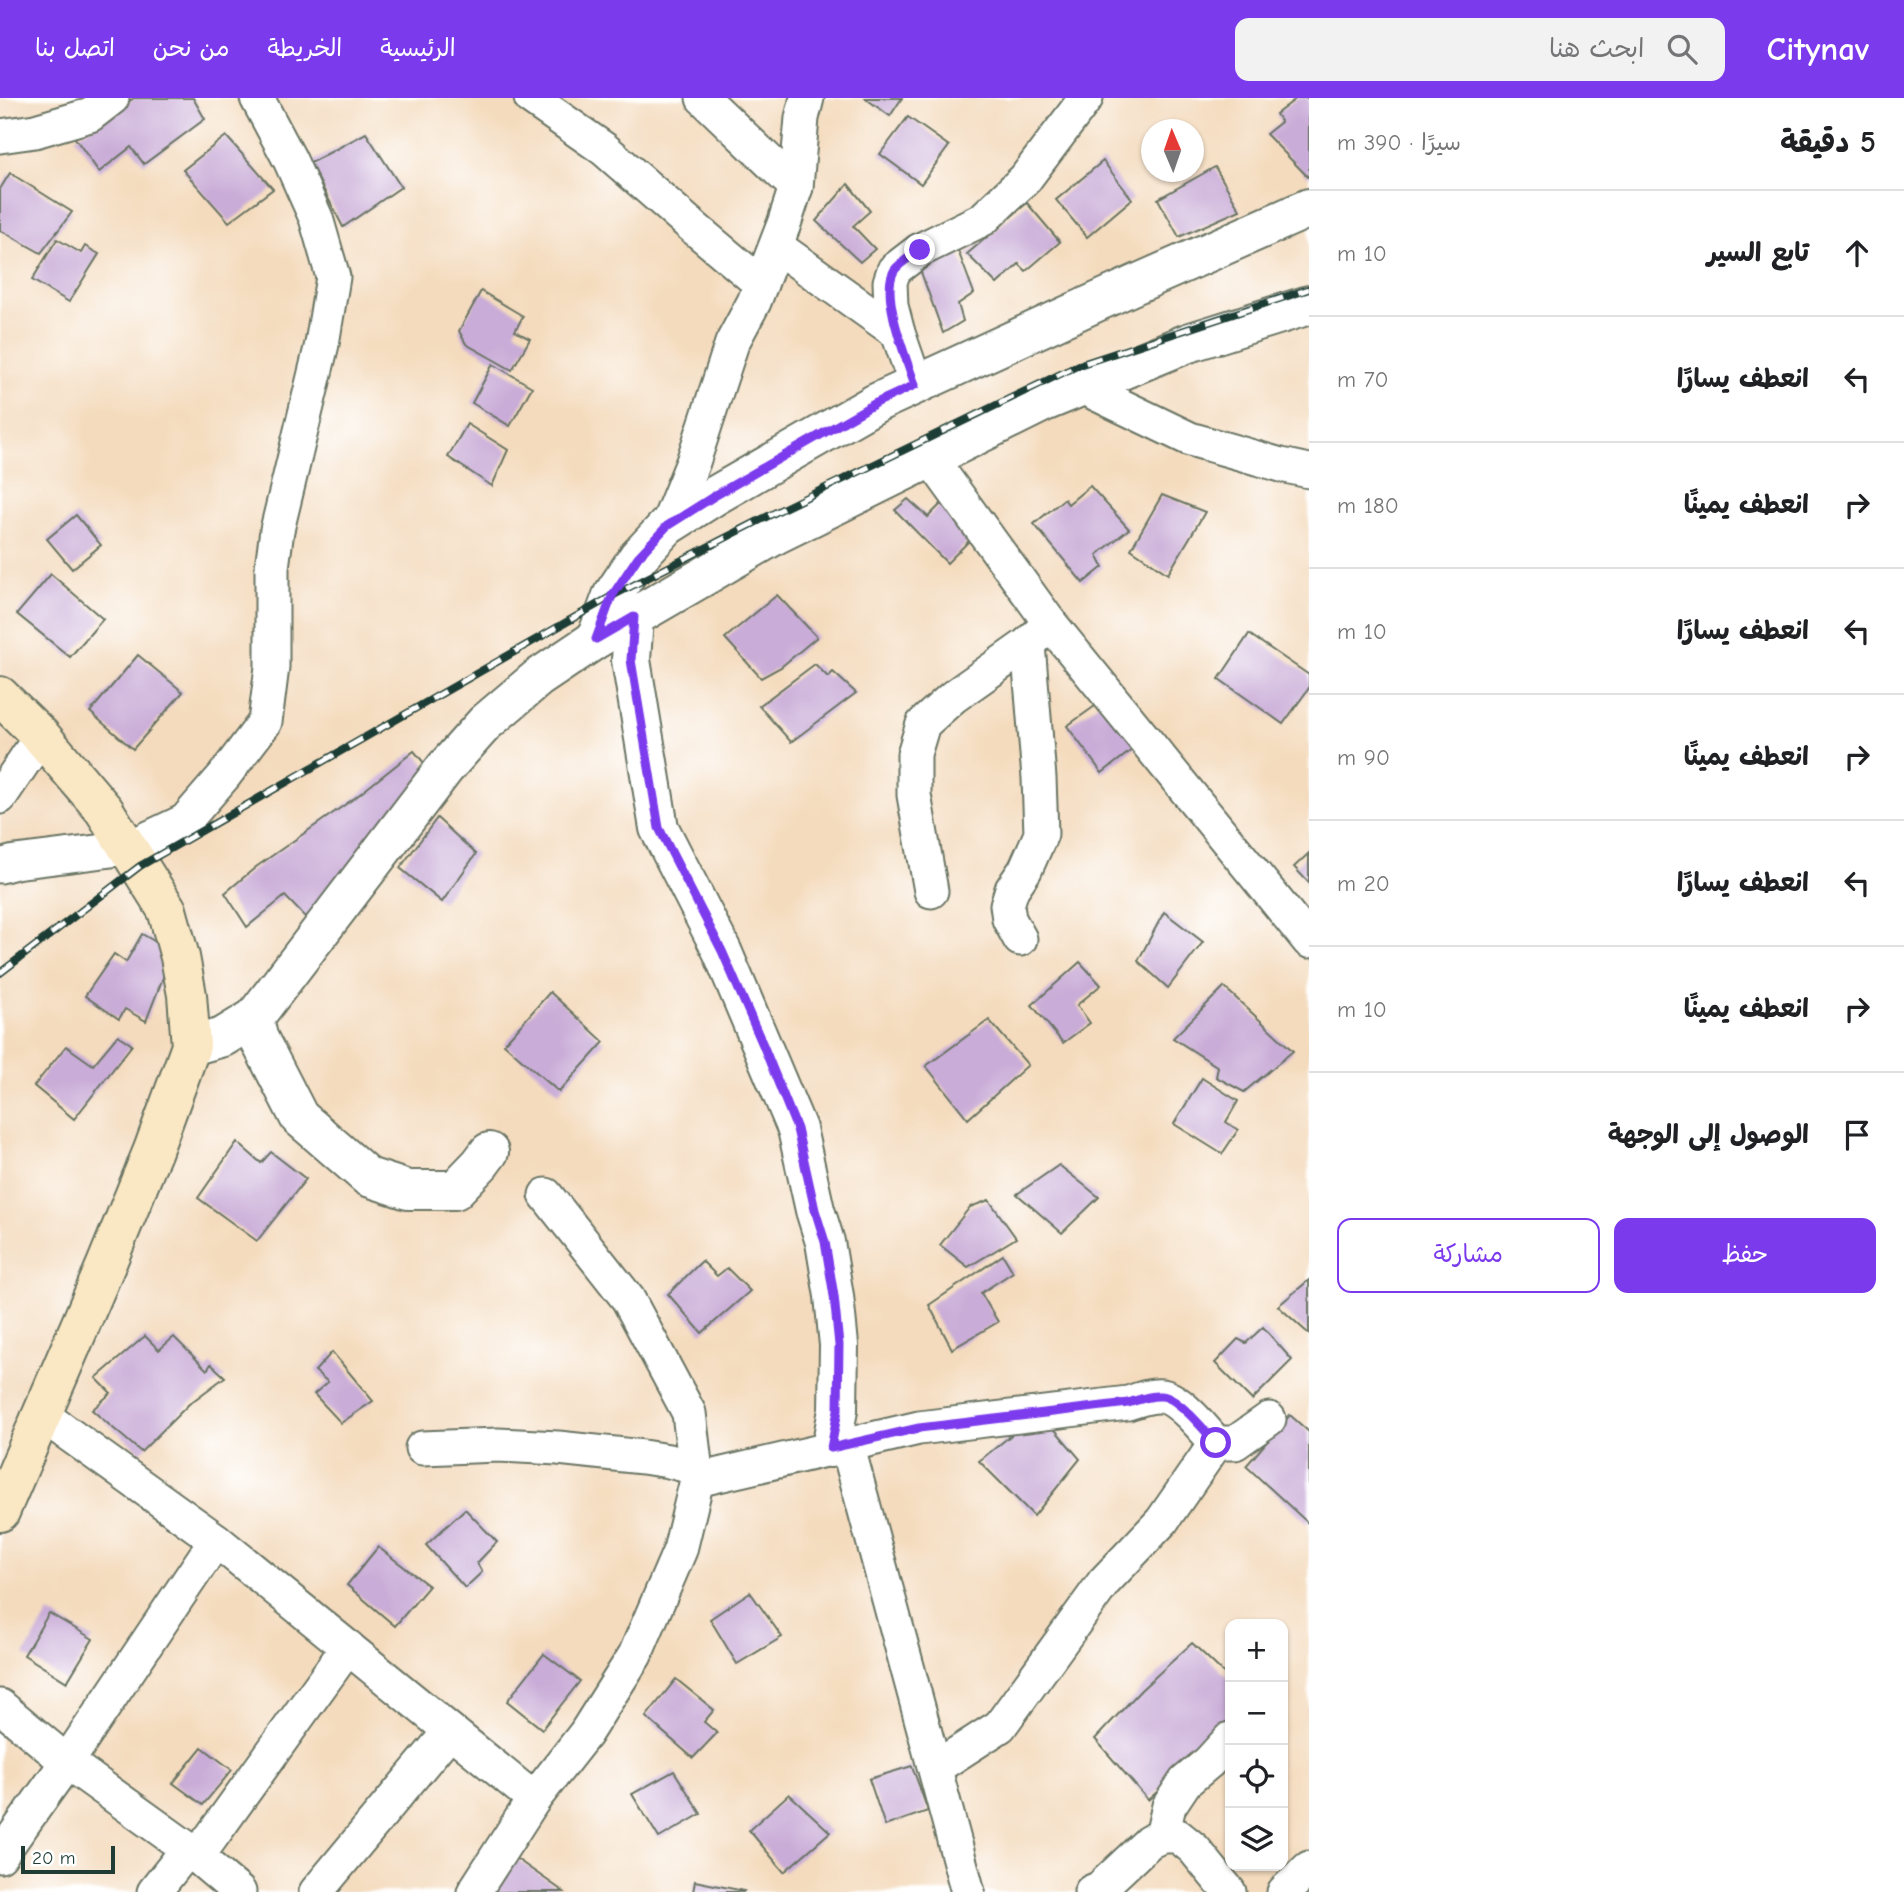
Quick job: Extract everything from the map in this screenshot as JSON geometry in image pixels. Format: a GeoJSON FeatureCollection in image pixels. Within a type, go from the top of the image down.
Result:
{"type":"FeatureCollection","features":[{"type":"Feature","properties":{"kind":"main road"},"geometry":{"type":"LineString","coordinates":[[0,696],[41,736],[104,810],[167,911],[187,995],[191,1046],[142,1175],[0,1512]]}},
{"type":"Feature","properties":{"kind":"street"},"geometry":{"type":"LineString","coordinates":[[0,136],[35,131],[90,115],[111,98]]}},
{"type":"Feature","properties":{"kind":"street"},"geometry":{"type":"LineString","coordinates":[[0,866],[128,848],[185,821],[265,722],[272,667],[272,567],[277,530],[319,357],[333,277],[316,218],[257,98]]}},
{"type":"Feature","properties":{"kind":"street"},"geometry":{"type":"LineString","coordinates":[[531,98],[604,149],[761,284]]}},
{"type":"Feature","properties":{"kind":"street"},"geometry":{"type":"LineString","coordinates":[[703,98],[796,187]]}},
{"type":"Feature","properties":{"kind":"street"},"geometry":{"type":"LineString","coordinates":[[915,385],[898,334],[890,295],[894,270],[920,250],[983,219],[1025,179],[1086,98]]}},
{"type":"Feature","properties":{"kind":"street"},"geometry":{"type":"LineString","coordinates":[[667,526],[693,462],[732,344],[754,302],[796,187],[798,105]]}},
{"type":"Feature","properties":{"kind":"street"},"geometry":{"type":"LineString","coordinates":[[596,639],[612,596],[638,557],[667,526],[716,495],[853,416],[915,385],[1309,208]]}},
{"type":"Feature","properties":{"kind":"street"},"geometry":{"type":"LineString","coordinates":[[776,246],[898,334]]}},
{"type":"Feature","properties":{"kind":"street"},"geometry":{"type":"LineString","coordinates":[[191,1046],[223,1037],[254,1018],[445,768],[485,723],[538,678],[596,639],[775,535],[1044,402],[1188,343],[1309,304]]}},
{"type":"Feature","properties":{"kind":"street"},"geometry":{"type":"LineString","coordinates":[[1082,387],[1190,439],[1309,471]]}},
{"type":"Feature","properties":{"kind":"street"},"geometry":{"type":"LineString","coordinates":[[931,459],[1039,634],[1309,941]]}},
{"type":"Feature","properties":{"kind":"street"},"geometry":{"type":"LineString","coordinates":[[634,617],[631,660],[659,828],[722,951],[797,1129],[825,1242],[834,1296],[839,1345],[839,1446],[935,1768],[968,1892]]}},
{"type":"Feature","properties":{"kind":"street"},"geometry":{"type":"LineString","coordinates":[[930,891],[914,795],[914,754],[923,724],[953,697],[1039,634]]}},
{"type":"Feature","properties":{"kind":"street"},"geometry":{"type":"LineString","coordinates":[[1020,939],[1009,919],[1007,905],[1012,889],[1025,870],[1041,834],[1039,634]]}},
{"type":"Feature","properties":{"kind":"street"},"geometry":{"type":"LineString","coordinates":[[0,797],[41,736]]}},
{"type":"Feature","properties":{"kind":"street"},"geometry":{"type":"LineString","coordinates":[[254,1018],[258,1037],[299,1117],[368,1177],[408,1190],[456,1190],[489,1152]]}},
{"type":"Feature","properties":{"kind":"street"},"geometry":{"type":"LineString","coordinates":[[474,1892],[534,1798],[585,1734],[635,1655],[680,1550],[696,1474],[689,1413],[628,1298],[545,1195]]}},
{"type":"Feature","properties":{"kind":"street"},"geometry":{"type":"LineString","coordinates":[[422,1448],[498,1445],[558,1448],[669,1461],[696,1474],[919,1428],[1128,1403],[1150,1396],[1165,1395],[1189,1413],[1216,1443],[1235,1443],[1269,1419]]}},
{"type":"Feature","properties":{"kind":"street"},"geometry":{"type":"LineString","coordinates":[[42,1415],[216,1540],[534,1798]]}},
{"type":"Feature","properties":{"kind":"street"},"geometry":{"type":"LineString","coordinates":[[935,1768],[1000,1726],[1104,1582],[1161,1521],[1216,1443]]}},
{"type":"Feature","properties":{"kind":"street"},"geometry":{"type":"LineString","coordinates":[[0,1856],[67,1762],[216,1540]]}},
{"type":"Feature","properties":{"kind":"street"},"geometry":{"type":"LineString","coordinates":[[154,1892],[192,1853],[348,1647]]}},
{"type":"Feature","properties":{"kind":"street"},"geometry":{"type":"LineString","coordinates":[[0,1706],[67,1762],[192,1853],[239,1892]]}},
{"type":"Feature","properties":{"kind":"street"},"geometry":{"type":"LineString","coordinates":[[316,1892],[450,1731]]}},
{"type":"Feature","properties":{"kind":"street"},"geometry":{"type":"LineString","coordinates":[[1163,1836],[1169,1806],[1185,1782],[1225,1744]]}},
{"type":"Feature","properties":{"kind":"street"},"geometry":{"type":"LineString","coordinates":[[1091,1892],[1100,1888],[1149,1842],[1163,1836],[1178,1836],[1194,1849],[1229,1892]]}},
{"type":"Feature","properties":{"kind":"street"},"geometry":{"type":"LineString","coordinates":[[1284,1892],[1309,1868]]}},
{"type":"Feature","properties":{"kind":"building"},"geometry":{"type":"Polygon","coordinates":[[[134,98],[193,98],[205,119],[144,164],[131,147],[99,172],[75,138],[134,98]]]}},
{"type":"Feature","properties":{"kind":"building"},"geometry":{"type":"Polygon","coordinates":[[[865,98],[902,98],[890,116],[865,98]]]}},
{"type":"Feature","properties":{"kind":"building"},"geometry":{"type":"Polygon","coordinates":[[[1297,98],[1309,98],[1309,178],[1266,134],[1281,122],[1276,114],[1297,98]]]}},
{"type":"Feature","properties":{"kind":"building"},"geometry":{"type":"Polygon","coordinates":[[[908,117],[949,146],[921,184],[880,154],[908,117]]]}},
{"type":"Feature","properties":{"kind":"building"},"geometry":{"type":"Polygon","coordinates":[[[366,133],[401,187],[343,227],[310,163],[366,133]]]}},
{"type":"Feature","properties":{"kind":"building"},"geometry":{"type":"Polygon","coordinates":[[[226,136],[273,189],[229,222],[183,170],[226,136]]]}},
{"type":"Feature","properties":{"kind":"building"},"geometry":{"type":"Polygon","coordinates":[[[1103,161],[1132,199],[1087,237],[1056,200],[1103,161]]]}},
{"type":"Feature","properties":{"kind":"building"},"geometry":{"type":"Polygon","coordinates":[[[1215,167],[1240,210],[1179,237],[1158,199],[1188,182],[1204,182],[1204,173],[1215,167]]]}},
{"type":"Feature","properties":{"kind":"building"},"geometry":{"type":"Polygon","coordinates":[[[10,173],[72,212],[41,253],[0,230],[0,189],[10,173]]]}},
{"type":"Feature","properties":{"kind":"building"},"geometry":{"type":"Polygon","coordinates":[[[848,184],[870,211],[853,226],[875,249],[860,262],[816,221],[848,184]]]}},
{"type":"Feature","properties":{"kind":"building"},"geometry":{"type":"Polygon","coordinates":[[[1027,203],[1060,242],[1026,271],[1019,264],[997,284],[967,254],[1027,203]]]}},
{"type":"Feature","properties":{"kind":"building"},"geometry":{"type":"Polygon","coordinates":[[[57,239],[81,253],[85,246],[99,254],[69,302],[32,280],[57,239]]]}},
{"type":"Feature","properties":{"kind":"building"},"geometry":{"type":"Polygon","coordinates":[[[957,248],[974,293],[958,304],[963,321],[943,333],[917,261],[957,248]]]}},
{"type":"Feature","properties":{"kind":"building"},"geometry":{"type":"Polygon","coordinates":[[[481,291],[523,316],[515,331],[530,339],[512,370],[466,344],[459,331],[481,291]]]}},
{"type":"Feature","properties":{"kind":"building"},"geometry":{"type":"Polygon","coordinates":[[[493,364],[532,387],[510,426],[472,403],[493,364]]]}},
{"type":"Feature","properties":{"kind":"building"},"geometry":{"type":"Polygon","coordinates":[[[467,424],[508,450],[492,486],[448,457],[467,424]]]}},
{"type":"Feature","properties":{"kind":"building"},"geometry":{"type":"Polygon","coordinates":[[[1090,486],[1129,529],[1097,555],[1103,567],[1083,583],[1034,524],[1064,499],[1068,504],[1090,486]]]}},
{"type":"Feature","properties":{"kind":"building"},"geometry":{"type":"Polygon","coordinates":[[[1162,495],[1205,512],[1168,574],[1131,549],[1162,495]]]}},
{"type":"Feature","properties":{"kind":"building"},"geometry":{"type":"Polygon","coordinates":[[[908,499],[928,517],[945,500],[978,532],[947,563],[895,510],[908,499]]]}},
{"type":"Feature","properties":{"kind":"building"},"geometry":{"type":"Polygon","coordinates":[[[76,515],[101,545],[72,569],[47,539],[76,515]]]}},
{"type":"Feature","properties":{"kind":"building"},"geometry":{"type":"Polygon","coordinates":[[[51,574],[103,619],[70,657],[17,614],[51,574]]]}},
{"type":"Feature","properties":{"kind":"building"},"geometry":{"type":"Polygon","coordinates":[[[777,595],[817,637],[781,667],[761,678],[725,638],[777,595]]]}},
{"type":"Feature","properties":{"kind":"building"},"geometry":{"type":"Polygon","coordinates":[[[1249,634],[1309,675],[1309,688],[1283,724],[1219,679],[1249,634]]]}},
{"type":"Feature","properties":{"kind":"building"},"geometry":{"type":"Polygon","coordinates":[[[138,655],[183,692],[133,749],[90,712],[138,655]]]}},
{"type":"Feature","properties":{"kind":"building"},"geometry":{"type":"Polygon","coordinates":[[[815,664],[828,677],[833,672],[856,693],[791,742],[759,706],[815,664]]]}},
{"type":"Feature","properties":{"kind":"building"},"geometry":{"type":"Polygon","coordinates":[[[1102,701],[1137,746],[1102,773],[1067,726],[1102,701]]]}},
{"type":"Feature","properties":{"kind":"building"},"geometry":{"type":"Polygon","coordinates":[[[414,751],[430,770],[307,919],[285,896],[247,927],[225,893],[256,867],[356,797],[414,751]]]}},
{"type":"Feature","properties":{"kind":"building"},"geometry":{"type":"Polygon","coordinates":[[[437,818],[476,854],[442,902],[400,868],[437,818]]]}},
{"type":"Feature","properties":{"kind":"building"},"geometry":{"type":"Polygon","coordinates":[[[1309,853],[1309,883],[1294,867],[1309,853]]]}},
{"type":"Feature","properties":{"kind":"building"},"geometry":{"type":"Polygon","coordinates":[[[1164,912],[1203,942],[1168,988],[1138,961],[1164,912]]]}},
{"type":"Feature","properties":{"kind":"building"},"geometry":{"type":"Polygon","coordinates":[[[142,934],[173,952],[146,1021],[125,1009],[119,1019],[85,996],[114,954],[126,962],[142,934]]]}},
{"type":"Feature","properties":{"kind":"building"},"geometry":{"type":"Polygon","coordinates":[[[1080,962],[1101,985],[1077,1005],[1090,1023],[1063,1043],[1032,1005],[1080,962]]]}},
{"type":"Feature","properties":{"kind":"building"},"geometry":{"type":"Polygon","coordinates":[[[1224,987],[1293,1051],[1244,1092],[1216,1077],[1218,1067],[1173,1038],[1224,987]]]}},
{"type":"Feature","properties":{"kind":"building"},"geometry":{"type":"Polygon","coordinates":[[[550,992],[604,1042],[559,1092],[504,1044],[550,992]]]}},
{"type":"Feature","properties":{"kind":"building"},"geometry":{"type":"Polygon","coordinates":[[[989,1020],[1028,1065],[968,1119],[926,1066],[989,1020]]]}},
{"type":"Feature","properties":{"kind":"building"},"geometry":{"type":"Polygon","coordinates":[[[118,1035],[132,1045],[74,1119],[34,1086],[66,1046],[93,1065],[118,1035]]]}},
{"type":"Feature","properties":{"kind":"building"},"geometry":{"type":"Polygon","coordinates":[[[1202,1078],[1238,1101],[1226,1122],[1238,1130],[1222,1154],[1174,1124],[1202,1078]]]}},
{"type":"Feature","properties":{"kind":"building"},"geometry":{"type":"Polygon","coordinates":[[[237,1142],[261,1163],[271,1152],[306,1179],[257,1241],[198,1198],[237,1142]]]}},
{"type":"Feature","properties":{"kind":"building"},"geometry":{"type":"Polygon","coordinates":[[[1059,1165],[1099,1197],[1062,1233],[1017,1194],[1059,1165]]]}},
{"type":"Feature","properties":{"kind":"building"},"geometry":{"type":"Polygon","coordinates":[[[989,1200],[1016,1238],[968,1267],[940,1245],[970,1207],[989,1200]]]}},
{"type":"Feature","properties":{"kind":"building"},"geometry":{"type":"Polygon","coordinates":[[[1003,1255],[1013,1272],[981,1293],[998,1322],[952,1349],[929,1305],[1003,1255]]]}},
{"type":"Feature","properties":{"kind":"building"},"geometry":{"type":"Polygon","coordinates":[[[702,1261],[717,1276],[727,1268],[750,1291],[702,1333],[668,1294],[702,1261]]]}},
{"type":"Feature","properties":{"kind":"building"},"geometry":{"type":"Polygon","coordinates":[[[1309,1280],[1309,1334],[1278,1306],[1309,1280]]]}},
{"type":"Feature","properties":{"kind":"building"},"geometry":{"type":"Polygon","coordinates":[[[1263,1327],[1292,1360],[1252,1400],[1215,1363],[1238,1339],[1246,1343],[1263,1327]]]}},
{"type":"Feature","properties":{"kind":"building"},"geometry":{"type":"Polygon","coordinates":[[[145,1336],[159,1350],[174,1337],[207,1370],[211,1364],[225,1377],[189,1404],[141,1452],[92,1410],[111,1393],[96,1378],[145,1336]]]}},
{"type":"Feature","properties":{"kind":"building"},"geometry":{"type":"Polygon","coordinates":[[[332,1352],[373,1401],[341,1423],[314,1394],[328,1382],[315,1371],[332,1352]]]}},
{"type":"Feature","properties":{"kind":"building"},"geometry":{"type":"Polygon","coordinates":[[[1290,1415],[1309,1432],[1309,1524],[1246,1466],[1290,1415]]]}},
{"type":"Feature","properties":{"kind":"building"},"geometry":{"type":"Polygon","coordinates":[[[1045,1418],[1080,1459],[1034,1516],[979,1461],[1030,1420],[1045,1418]]]}},
{"type":"Feature","properties":{"kind":"building"},"geometry":{"type":"Polygon","coordinates":[[[465,1509],[497,1542],[477,1563],[482,1572],[465,1588],[426,1545],[465,1509]]]}},
{"type":"Feature","properties":{"kind":"building"},"geometry":{"type":"Polygon","coordinates":[[[378,1547],[429,1586],[395,1626],[347,1585],[378,1547]]]}},
{"type":"Feature","properties":{"kind":"building"},"geometry":{"type":"Polygon","coordinates":[[[750,1592],[782,1637],[737,1664],[710,1619],[750,1592]]]}},
{"type":"Feature","properties":{"kind":"building"},"geometry":{"type":"Polygon","coordinates":[[[49,1613],[93,1639],[67,1682],[24,1655],[49,1613]]]}},
{"type":"Feature","properties":{"kind":"building"},"geometry":{"type":"Polygon","coordinates":[[[1192,1643],[1225,1674],[1225,1727],[1148,1800],[1095,1739],[1141,1690],[1192,1643]]]}},
{"type":"Feature","properties":{"kind":"building"},"geometry":{"type":"Polygon","coordinates":[[[544,1654],[580,1681],[542,1729],[507,1701],[544,1654]]]}},
{"type":"Feature","properties":{"kind":"building"},"geometry":{"type":"Polygon","coordinates":[[[676,1679],[714,1710],[704,1722],[717,1733],[693,1758],[646,1717],[676,1679]]]}},
{"type":"Feature","properties":{"kind":"building"},"geometry":{"type":"Polygon","coordinates":[[[202,1747],[232,1770],[203,1805],[173,1783],[202,1747]]]}},
{"type":"Feature","properties":{"kind":"building"},"geometry":{"type":"Polygon","coordinates":[[[912,1766],[928,1811],[885,1826],[869,1779],[912,1766]]]}},
{"type":"Feature","properties":{"kind":"building"},"geometry":{"type":"Polygon","coordinates":[[[674,1771],[701,1814],[659,1838],[632,1794],[674,1771]]]}},
{"type":"Feature","properties":{"kind":"building"},"geometry":{"type":"Polygon","coordinates":[[[789,1794],[830,1832],[784,1872],[749,1830],[789,1794]]]}},
{"type":"Feature","properties":{"kind":"building"},"geometry":{"type":"Polygon","coordinates":[[[511,1855],[564,1892],[483,1892],[511,1855]]]}},
{"type":"Feature","properties":{"kind":"building"},"geometry":{"type":"Polygon","coordinates":[[[695,1881],[744,1891],[693,1892],[695,1881]]]}},
{"type":"Feature","properties":{"kind":"railway"},"geometry":{"type":"LineString","coordinates":[[0,973],[140,866],[612,596],[782,509],[1079,365],[1309,289]]}},
{"type":"Feature","properties":{"kind":"route"},"geometry":{"type":"LineString","coordinates":[[920,250],[894,270],[890,282],[898,334],[915,385],[876,403],[667,526],[638,557],[612,596],[596,639],[634,617],[631,660],[659,828],[722,951],[797,1129],[825,1242],[834,1296],[839,1345],[838,1410],[831,1448],[919,1428],[1128,1403],[1150,1396],[1165,1395],[1189,1413],[1216,1443]]}}]}
